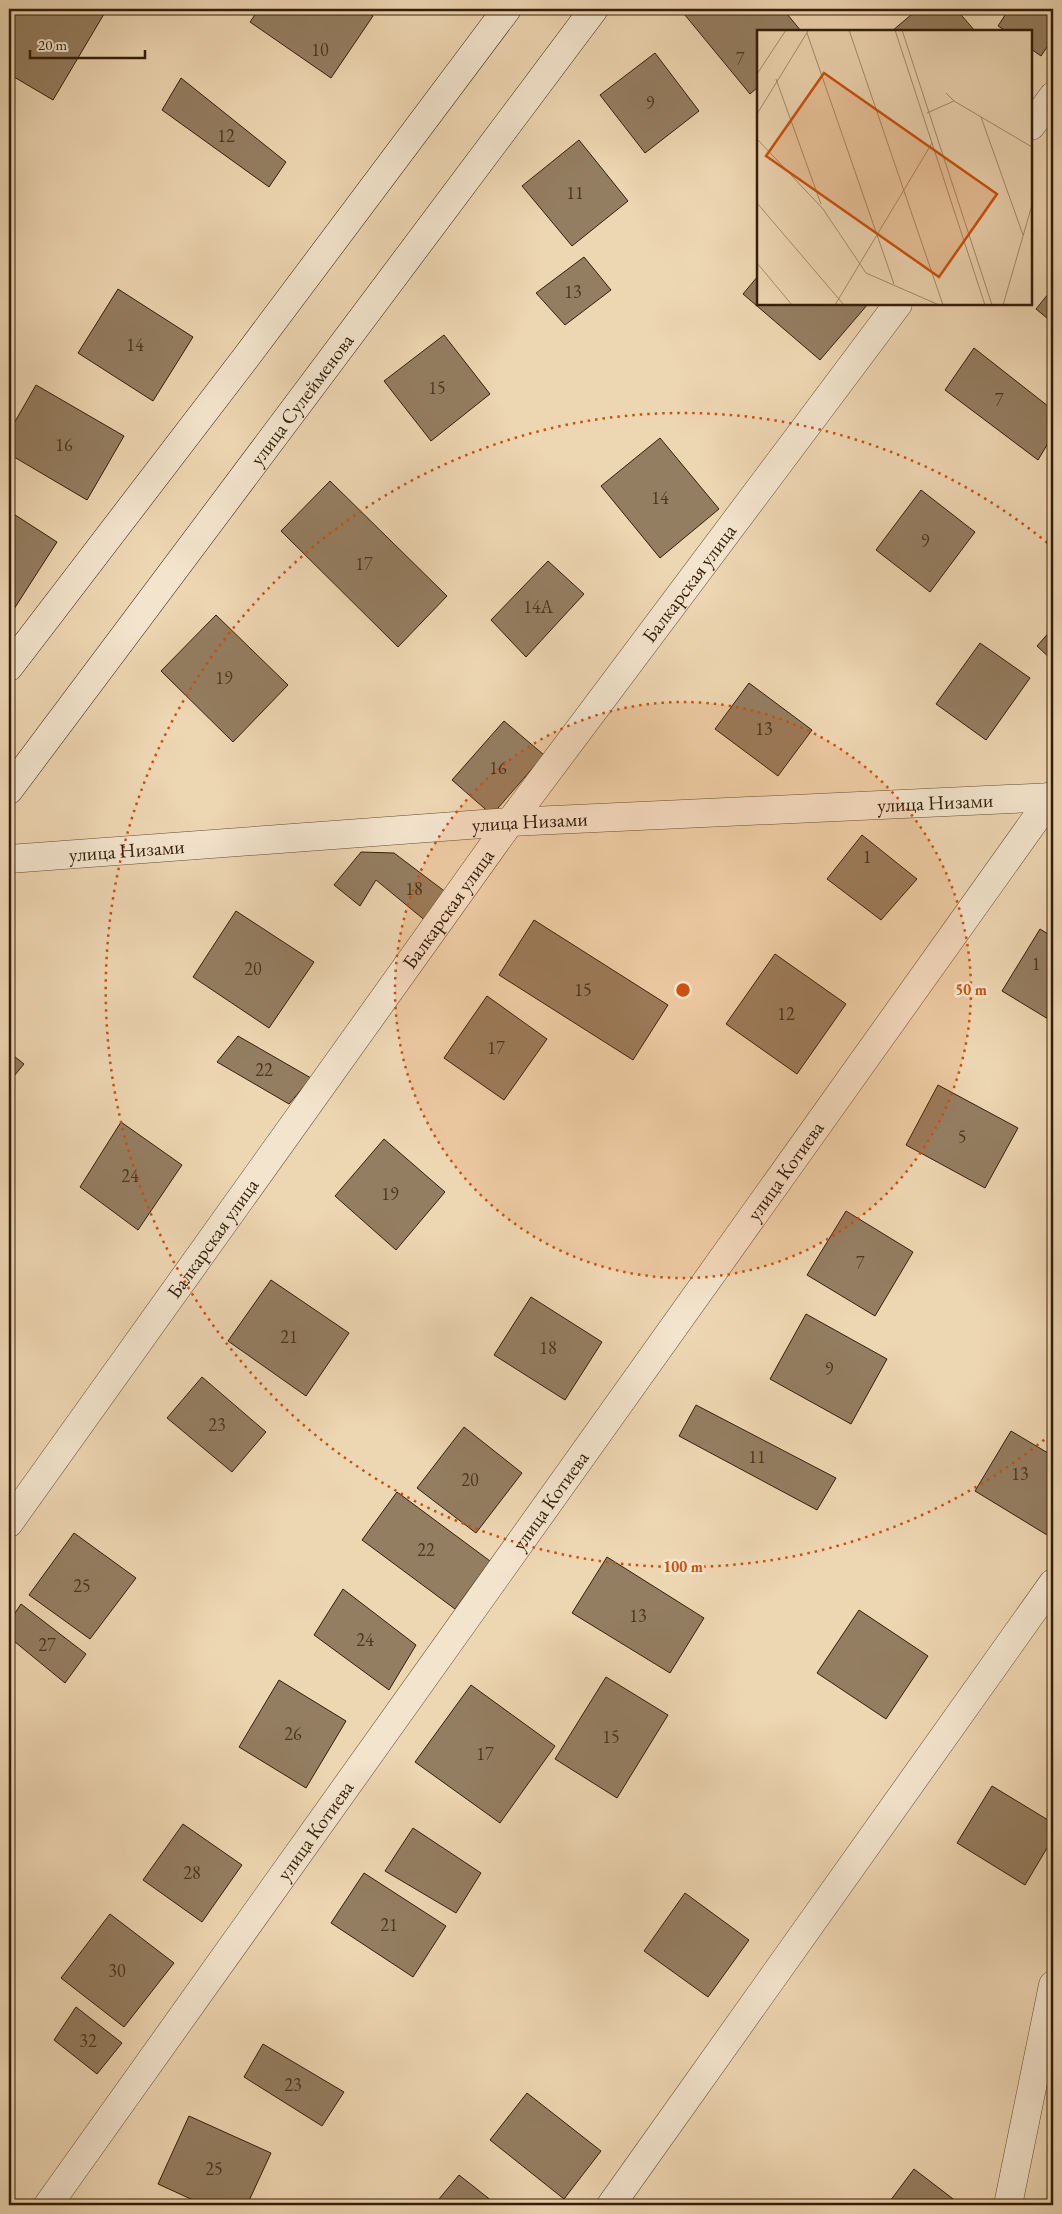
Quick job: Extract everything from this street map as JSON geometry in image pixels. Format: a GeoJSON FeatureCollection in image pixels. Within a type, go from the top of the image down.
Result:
{"type":"FeatureCollection","features":[{"type":"Feature","properties":{"kind":"street"},"geometry":{"type":"LineString","coordinates":[[9,668],[247,356],[507,9]]}},
{"type":"Feature","properties":{"kind":"street","name":"улица Сулейменова"},"geometry":{"type":"LineString","coordinates":[[9,790],[594,9]]}},
{"type":"Feature","properties":{"kind":"street"},"geometry":{"type":"LineString","coordinates":[[1032,125],[1053,96]]}},
{"type":"Feature","properties":{"kind":"street","name":"Балкарская улица"},"geometry":{"type":"LineString","coordinates":[[9,1523],[510,822],[897,305]]}},
{"type":"Feature","properties":{"kind":"street","name":"улица Низами"},"geometry":{"type":"LineString","coordinates":[[9,860],[510,822],[1053,796]]}},
{"type":"Feature","properties":{"kind":"street","name":"улица Котиева"},"geometry":{"type":"LineString","coordinates":[[48,2205],[1053,796]]}},
{"type":"Feature","properties":{"kind":"street"},"geometry":{"type":"LineString","coordinates":[[611,2205],[1053,1584]]}},
{"type":"Feature","properties":{"kind":"street"},"geometry":{"type":"LineString","coordinates":[[1008,2205],[1053,1984]]}},
{"type":"Feature","properties":{"kind":"building"},"geometry":{"type":"Polygon","coordinates":[[[9,9],[95,9],[104,14],[53,100],[9,74],[9,9]]]}},
{"type":"Feature","properties":{"kind":"building"},"geometry":{"type":"Polygon","coordinates":[[[259,9],[363,9],[373,16],[331,78],[250,22],[259,9]]]}},
{"type":"Feature","properties":{"kind":"building"},"geometry":{"type":"Polygon","coordinates":[[[680,9],[783,9],[800,30],[757,30],[757,88],[750,94],[680,9]]]}},
{"type":"Feature","properties":{"kind":"building"},"geometry":{"type":"Polygon","coordinates":[[[918,9],[956,9],[974,30],[893,30],[918,9]]]}},
{"type":"Feature","properties":{"kind":"building"},"geometry":{"type":"Polygon","coordinates":[[[1009,9],[1053,9],[1053,38],[1041,56],[1032,50],[1032,30],[1004,30],[998,26],[1009,9]]]}},
{"type":"Feature","properties":{"kind":"building"},"geometry":{"type":"Polygon","coordinates":[[[655,53],[699,111],[645,153],[600,95],[655,53]]]}},
{"type":"Feature","properties":{"kind":"building"},"geometry":{"type":"Polygon","coordinates":[[[181,78],[286,162],[269,187],[162,110],[181,78]]]}},
{"type":"Feature","properties":{"kind":"building"},"geometry":{"type":"Polygon","coordinates":[[[579,140],[628,201],[572,246],[522,186],[579,140]]]}},
{"type":"Feature","properties":{"kind":"building"},"geometry":{"type":"Polygon","coordinates":[[[584,257],[611,290],[565,325],[536,293],[584,257]]]}},
{"type":"Feature","properties":{"kind":"building"},"geometry":{"type":"Polygon","coordinates":[[[757,277],[757,305],[867,305],[820,360],[743,294],[757,277]]]}},
{"type":"Feature","properties":{"kind":"building"},"geometry":{"type":"Polygon","coordinates":[[[1053,288],[1053,323],[1036,309],[1053,288]]]}},
{"type":"Feature","properties":{"kind":"building"},"geometry":{"type":"Polygon","coordinates":[[[118,289],[193,337],[153,401],[78,353],[118,289]]]}},
{"type":"Feature","properties":{"kind":"building"},"geometry":{"type":"Polygon","coordinates":[[[444,335],[490,394],[431,441],[384,381],[444,335]]]}},
{"type":"Feature","properties":{"kind":"building"},"geometry":{"type":"Polygon","coordinates":[[[974,348],[1053,410],[1053,435],[1038,460],[945,390],[974,348]]]}},
{"type":"Feature","properties":{"kind":"building"},"geometry":{"type":"Polygon","coordinates":[[[36,385],[124,436],[87,500],[9,454],[9,432],[36,385]]]}},
{"type":"Feature","properties":{"kind":"building"},"geometry":{"type":"Polygon","coordinates":[[[660,438],[719,509],[660,558],[601,486],[660,438]]]}},
{"type":"Feature","properties":{"kind":"building"},"geometry":{"type":"Polygon","coordinates":[[[330,481],[447,596],[398,647],[281,531],[330,481]]]}},
{"type":"Feature","properties":{"kind":"building"},"geometry":{"type":"Polygon","coordinates":[[[921,490],[975,532],[930,592],[876,550],[921,490]]]}},
{"type":"Feature","properties":{"kind":"building"},"geometry":{"type":"Polygon","coordinates":[[[9,511],[57,542],[14,609],[9,606],[9,511]]]}},
{"type":"Feature","properties":{"kind":"building"},"geometry":{"type":"Polygon","coordinates":[[[548,561],[584,594],[526,657],[491,620],[548,561]]]}},
{"type":"Feature","properties":{"kind":"building"},"geometry":{"type":"Polygon","coordinates":[[[216,615],[288,685],[233,742],[161,671],[216,615]]]}},
{"type":"Feature","properties":{"kind":"building"},"geometry":{"type":"Polygon","coordinates":[[[1053,628],[1053,661],[1037,646],[1053,628]]]}},
{"type":"Feature","properties":{"kind":"building"},"geometry":{"type":"Polygon","coordinates":[[[980,643],[1030,678],[986,740],[936,704],[980,643]]]}},
{"type":"Feature","properties":{"kind":"building"},"geometry":{"type":"Polygon","coordinates":[[[749,683],[812,730],[778,776],[715,729],[749,683]]]}},
{"type":"Feature","properties":{"kind":"building"},"geometry":{"type":"Polygon","coordinates":[[[504,721],[544,755],[492,815],[452,780],[504,721]]]}},
{"type":"Feature","properties":{"kind":"building"},"geometry":{"type":"Polygon","coordinates":[[[862,835],[917,879],[881,920],[827,879],[862,835]]]}},
{"type":"Feature","properties":{"kind":"building"},"geometry":{"type":"Polygon","coordinates":[[[361,852],[394,853],[447,893],[427,922],[376,880],[360,906],[334,885],[361,852]]]}},
{"type":"Feature","properties":{"kind":"building"},"geometry":{"type":"Polygon","coordinates":[[[236,911],[314,962],[269,1028],[193,977],[236,911]]]}},
{"type":"Feature","properties":{"kind":"building"},"geometry":{"type":"Polygon","coordinates":[[[534,920],[668,1005],[633,1060],[499,975],[534,920]]]}},
{"type":"Feature","properties":{"kind":"building"},"geometry":{"type":"Polygon","coordinates":[[[1040,929],[1053,937],[1053,1022],[1002,991],[1040,929]]]}},
{"type":"Feature","properties":{"kind":"building"},"geometry":{"type":"Polygon","coordinates":[[[775,954],[846,1004],[797,1074],[726,1024],[775,954]]]}},
{"type":"Feature","properties":{"kind":"building"},"geometry":{"type":"Polygon","coordinates":[[[487,996],[547,1039],[504,1100],[444,1058],[487,996]]]}},
{"type":"Feature","properties":{"kind":"building"},"geometry":{"type":"Polygon","coordinates":[[[238,1036],[311,1078],[289,1104],[217,1062],[238,1036]]]}},
{"type":"Feature","properties":{"kind":"building"},"geometry":{"type":"Polygon","coordinates":[[[9,1052],[24,1064],[9,1082],[9,1052]]]}},
{"type":"Feature","properties":{"kind":"building"},"geometry":{"type":"Polygon","coordinates":[[[938,1085],[1018,1128],[985,1188],[906,1145],[938,1085]]]}},
{"type":"Feature","properties":{"kind":"building"},"geometry":{"type":"Polygon","coordinates":[[[121,1122],[182,1165],[138,1230],[80,1187],[121,1122]]]}},
{"type":"Feature","properties":{"kind":"building"},"geometry":{"type":"Polygon","coordinates":[[[384,1139],[445,1192],[396,1250],[335,1196],[384,1139]]]}},
{"type":"Feature","properties":{"kind":"building"},"geometry":{"type":"Polygon","coordinates":[[[846,1211],[913,1252],[875,1316],[807,1275],[846,1211]]]}},
{"type":"Feature","properties":{"kind":"building"},"geometry":{"type":"Polygon","coordinates":[[[271,1280],[349,1333],[306,1396],[228,1341],[271,1280]]]}},
{"type":"Feature","properties":{"kind":"building"},"geometry":{"type":"Polygon","coordinates":[[[531,1297],[602,1342],[565,1400],[494,1355],[531,1297]]]}},
{"type":"Feature","properties":{"kind":"building"},"geometry":{"type":"Polygon","coordinates":[[[806,1314],[887,1359],[851,1424],[770,1379],[806,1314]]]}},
{"type":"Feature","properties":{"kind":"building"},"geometry":{"type":"Polygon","coordinates":[[[202,1377],[266,1432],[232,1472],[167,1418],[202,1377]]]}},
{"type":"Feature","properties":{"kind":"building"},"geometry":{"type":"Polygon","coordinates":[[[696,1405],[836,1478],[817,1510],[679,1436],[696,1405]]]}},
{"type":"Feature","properties":{"kind":"building"},"geometry":{"type":"Polygon","coordinates":[[[464,1427],[522,1473],[476,1533],[417,1488],[464,1427]]]}},
{"type":"Feature","properties":{"kind":"building"},"geometry":{"type":"Polygon","coordinates":[[[1011,1431],[1053,1456],[1052,1538],[975,1491],[1011,1431]]]}},
{"type":"Feature","properties":{"kind":"building"},"geometry":{"type":"Polygon","coordinates":[[[397,1492],[490,1561],[455,1609],[362,1540],[397,1492]]]}},
{"type":"Feature","properties":{"kind":"building"},"geometry":{"type":"Polygon","coordinates":[[[74,1533],[136,1578],[90,1639],[29,1595],[74,1533]]]}},
{"type":"Feature","properties":{"kind":"building"},"geometry":{"type":"Polygon","coordinates":[[[607,1557],[704,1618],[670,1673],[572,1613],[607,1557]]]}},
{"type":"Feature","properties":{"kind":"building"},"geometry":{"type":"Polygon","coordinates":[[[343,1589],[416,1645],[389,1690],[314,1635],[343,1589]]]}},
{"type":"Feature","properties":{"kind":"building"},"geometry":{"type":"Polygon","coordinates":[[[21,1604],[86,1654],[65,1683],[9,1637],[9,1622],[21,1604]]]}},
{"type":"Feature","properties":{"kind":"building"},"geometry":{"type":"Polygon","coordinates":[[[859,1610],[928,1656],[886,1719],[817,1673],[859,1610]]]}},
{"type":"Feature","properties":{"kind":"building"},"geometry":{"type":"Polygon","coordinates":[[[606,1677],[668,1715],[617,1798],[555,1759],[606,1677]]]}},
{"type":"Feature","properties":{"kind":"building"},"geometry":{"type":"Polygon","coordinates":[[[279,1680],[346,1721],[306,1788],[239,1747],[279,1680]]]}},
{"type":"Feature","properties":{"kind":"building"},"geometry":{"type":"Polygon","coordinates":[[[471,1685],[555,1746],[500,1823],[415,1762],[471,1685]]]}},
{"type":"Feature","properties":{"kind":"building"},"geometry":{"type":"Polygon","coordinates":[[[992,1786],[1053,1823],[1053,1838],[1025,1885],[957,1843],[992,1786]]]}},
{"type":"Feature","properties":{"kind":"building"},"geometry":{"type":"Polygon","coordinates":[[[183,1824],[242,1865],[202,1922],[143,1880],[183,1824]]]}},
{"type":"Feature","properties":{"kind":"building"},"geometry":{"type":"Polygon","coordinates":[[[413,1828],[481,1873],[456,1913],[385,1871],[413,1828]]]}},
{"type":"Feature","properties":{"kind":"building"},"geometry":{"type":"Polygon","coordinates":[[[364,1873],[446,1926],[413,1977],[331,1923],[364,1873]]]}},
{"type":"Feature","properties":{"kind":"building"},"geometry":{"type":"Polygon","coordinates":[[[685,1893],[749,1940],[708,1997],[644,1951],[685,1893]]]}},
{"type":"Feature","properties":{"kind":"building"},"geometry":{"type":"Polygon","coordinates":[[[110,1914],[174,1963],[124,2027],[61,1978],[110,1914]]]}},
{"type":"Feature","properties":{"kind":"building"},"geometry":{"type":"Polygon","coordinates":[[[76,2007],[122,2043],[97,2074],[54,2040],[76,2007]]]}},
{"type":"Feature","properties":{"kind":"building"},"geometry":{"type":"Polygon","coordinates":[[[263,2044],[344,2092],[322,2126],[244,2077],[263,2044]]]}},
{"type":"Feature","properties":{"kind":"building"},"geometry":{"type":"Polygon","coordinates":[[[527,2093],[601,2151],[564,2199],[490,2140],[527,2093]]]}},
{"type":"Feature","properties":{"kind":"building"},"geometry":{"type":"Polygon","coordinates":[[[189,2116],[271,2153],[247,2205],[204,2205],[158,2184],[189,2116]]]}},
{"type":"Feature","properties":{"kind":"building"},"geometry":{"type":"Polygon","coordinates":[[[914,2169],[961,2205],[887,2205],[914,2169]]]}},
{"type":"Feature","properties":{"kind":"building"},"geometry":{"type":"Polygon","coordinates":[[[459,2175],[497,2205],[434,2205],[459,2175]]]}}]}
